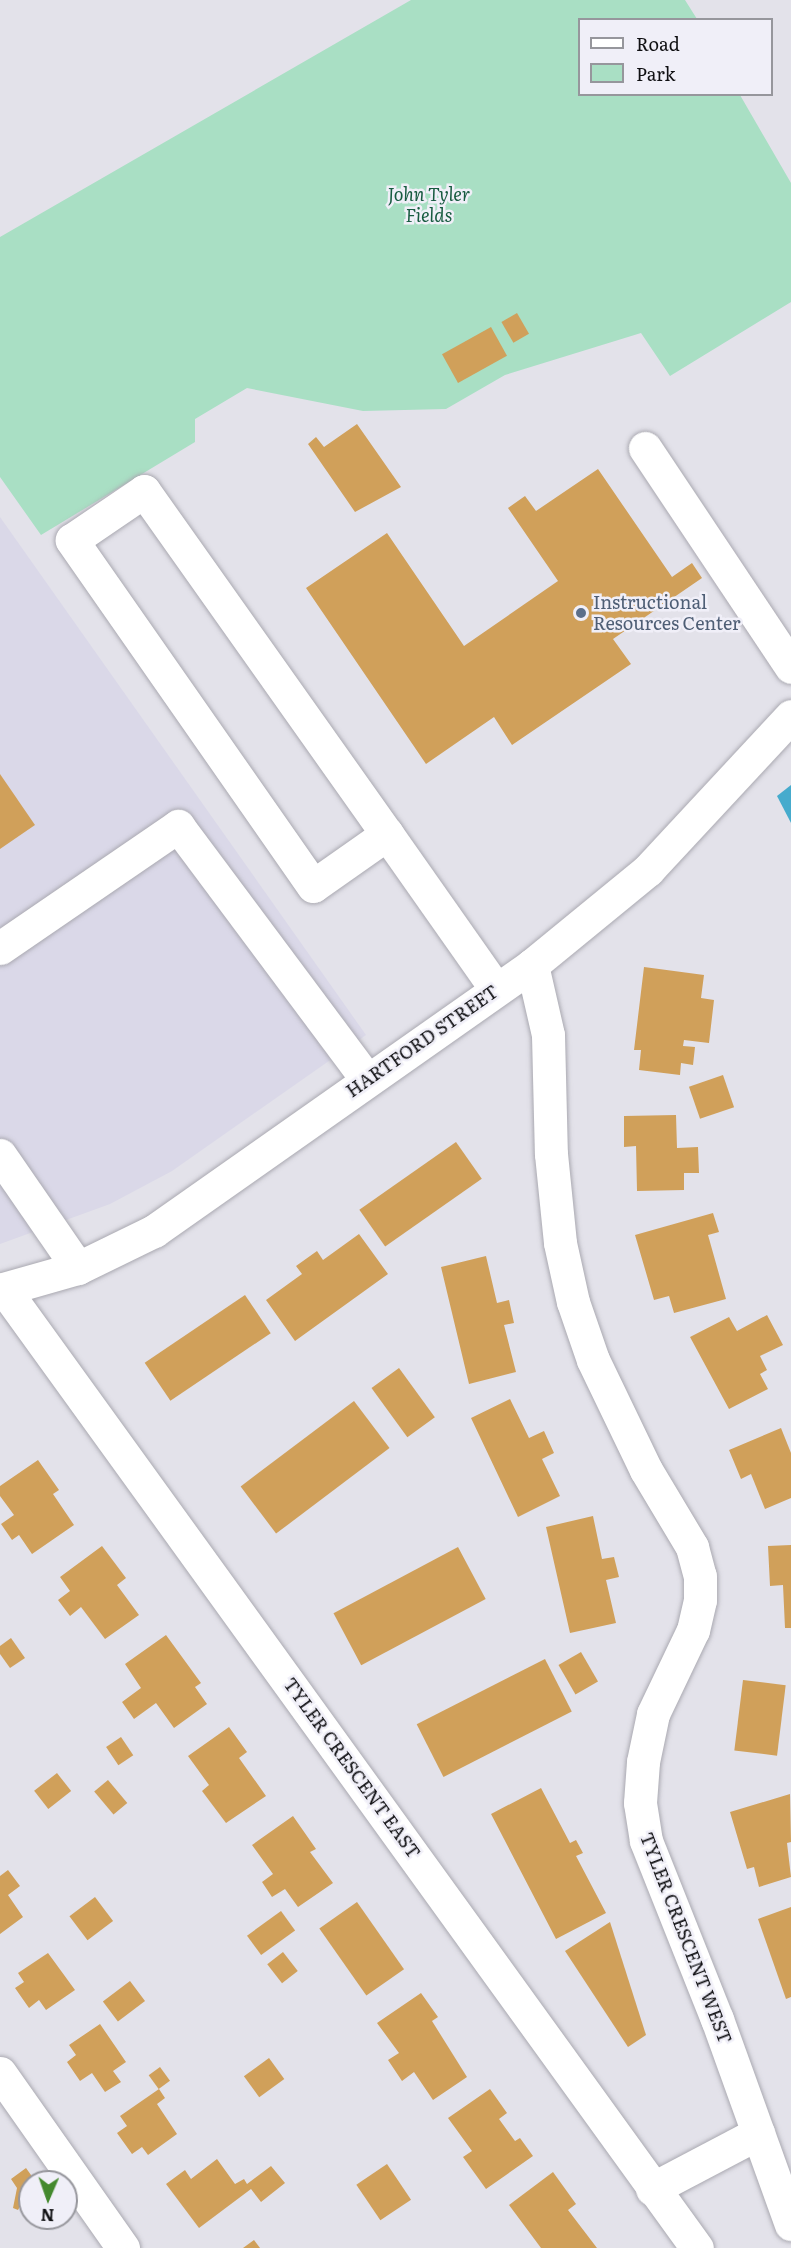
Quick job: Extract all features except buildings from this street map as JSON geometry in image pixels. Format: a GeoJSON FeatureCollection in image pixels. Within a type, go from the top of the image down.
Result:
{"type":"FeatureCollection","features":[{"type":"Feature","properties":{"kind":"street"},"geometry":{"type":"LineString","coordinates":[[645,448],[791,667]]}},
{"type":"Feature","properties":{"kind":"street"},"geometry":{"type":"LineString","coordinates":[[387,834],[313,886],[72,540],[144,491],[387,834],[496,989]]}},
{"type":"Feature","properties":{"kind":"street","name":"HARTFORD STREET"},"geometry":{"type":"LineString","coordinates":[[2,1289],[78,1268],[154,1231],[532,964],[648,870],[791,716]]}},
{"type":"Feature","properties":{"kind":"street"},"geometry":{"type":"LineString","coordinates":[[0,948],[178,826],[367,1080]]}},
{"type":"Feature","properties":{"kind":"street","name":"TYLER CRESCENT WEST"},"geometry":{"type":"LineString","coordinates":[[532,964],[548,1035],[551,1154],[560,1243],[573,1302],[593,1360],[646,1470],[692,1547],[700,1576],[693,1630],[653,1714],[643,1762],[640,1803],[646,1841],[791,2224]]}},
{"type":"Feature","properties":{"kind":"street"},"geometry":{"type":"LineString","coordinates":[[0,1155],[78,1268]]}},
{"type":"Feature","properties":{"kind":"street","name":"TYLER CRESCENT EAST"},"geometry":{"type":"LineString","coordinates":[[2,1289],[404,1837],[504,1985],[652,2189],[698,2248]]}},
{"type":"Feature","properties":{"kind":"street"},"geometry":{"type":"LineString","coordinates":[[0,2073],[123,2248]]}},
{"type":"Feature","properties":{"kind":"street"},"geometry":{"type":"LineString","coordinates":[[652,2189],[758,2133]]}},
{"type":"Feature","properties":{"kind":"shaded area"},"geometry":{"type":"Polygon","coordinates":[[[0,517],[366,1035],[172,1171],[110,1204],[0,1244],[0,517]]]}},
{"type":"Feature","properties":{"kind":"green space","name":"John Tyler Fields"},"geometry":{"type":"Polygon","coordinates":[[[411,0],[685,0],[696,18],[578,18],[578,96],[741,96],[791,183],[791,302],[670,376],[641,333],[505,375],[446,409],[363,411],[247,388],[195,419],[195,442],[41,535],[0,477],[0,237],[411,0]]]}},
{"type":"Feature","properties":{"kind":"water"},"geometry":{"type":"Polygon","coordinates":[[[791,785],[791,823],[777,796],[791,785]]]}},
{"type":"Feature","properties":{"kind":"place","name":"Instructional Resources Center"},"geometry":{"type":"Point","coordinates":[581,613]}}]}
